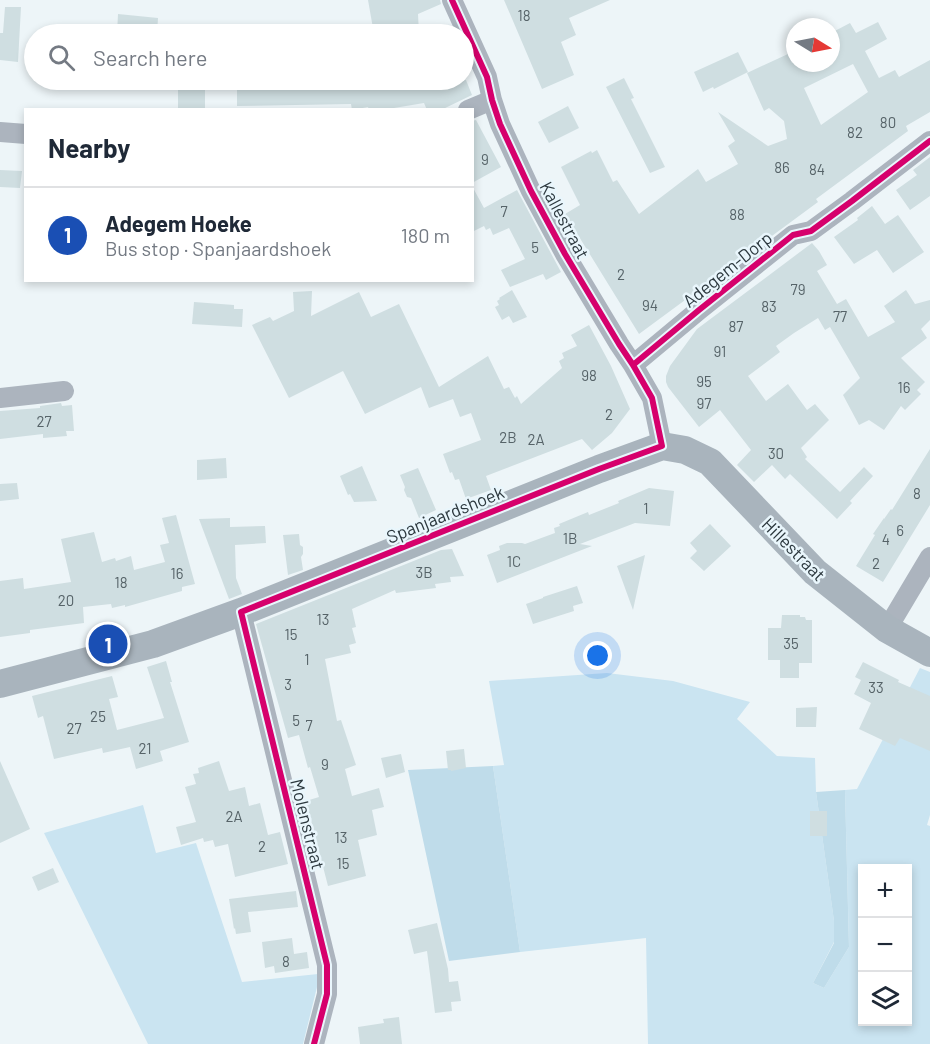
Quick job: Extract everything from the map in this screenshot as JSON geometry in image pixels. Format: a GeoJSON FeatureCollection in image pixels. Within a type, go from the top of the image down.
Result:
{"type":"FeatureCollection","features":[{"type":"Feature","properties":{"kind":"street","name":"Kallestraat"},"geometry":{"type":"LineString","coordinates":[[452,0],[463,24]]}},
{"type":"Feature","properties":{"kind":"street","name":"Kallestraat"},"geometry":{"type":"LineString","coordinates":[[474,48],[487,77],[500,124],[527,181],[565,254],[652,398],[662,446]]}},
{"type":"Feature","properties":{"kind":"street"},"geometry":{"type":"LineString","coordinates":[[473,108],[492,100]]}},
{"type":"Feature","properties":{"kind":"street"},"geometry":{"type":"LineString","coordinates":[[0,132],[24,134]]}},
{"type":"Feature","properties":{"kind":"street","name":"Adegem-Dorp"},"geometry":{"type":"LineString","coordinates":[[633,365],[793,235],[812,231],[930,141]]}},
{"type":"Feature","properties":{"kind":"street"},"geometry":{"type":"LineString","coordinates":[[0,398],[64,391]]}},
{"type":"Feature","properties":{"kind":"street","name":"Spanjaardshoek"},"geometry":{"type":"LineString","coordinates":[[0,684],[153,644],[241,612],[662,446]]}},
{"type":"Feature","properties":{"kind":"street","name":"Hillestraat"},"geometry":{"type":"LineString","coordinates":[[662,446],[685,450],[710,462],[815,572],[887,629],[930,653]]}},
{"type":"Feature","properties":{"kind":"street"},"geometry":{"type":"LineString","coordinates":[[887,629],[930,557]]}},
{"type":"Feature","properties":{"kind":"street","name":"Molenstraat"},"geometry":{"type":"LineString","coordinates":[[241,612],[327,966],[327,994],[314,1044]]}},
{"type":"Feature","properties":{"kind":"shaded area"},"geometry":{"type":"Polygon","coordinates":[[[920,668],[930,672],[930,815],[927,825],[930,826],[930,1044],[648,1044],[646,938],[520,952],[493,766],[504,765],[489,681],[607,673],[673,681],[750,702],[737,719],[777,756],[815,758],[816,792],[834,921],[834,942],[813,983],[824,988],[849,947],[845,790],[857,789],[920,668]]]}},
{"type":"Feature","properties":{"kind":"shaded area"},"geometry":{"type":"Polygon","coordinates":[[[493,766],[520,952],[449,961],[408,770],[493,766]]]}},
{"type":"Feature","properties":{"kind":"shaded area"},"geometry":{"type":"Polygon","coordinates":[[[845,790],[849,947],[824,988],[813,983],[834,943],[834,921],[816,792],[845,790]]]}},
{"type":"Feature","properties":{"kind":"shaded area"},"geometry":{"type":"Polygon","coordinates":[[[143,805],[156,853],[196,843],[242,982],[318,974],[303,1044],[148,1044],[44,833],[143,805]]]}},
{"type":"Feature","properties":{"kind":"building"},"geometry":{"type":"Polygon","coordinates":[[[368,0],[440,0],[441,4],[418,14],[418,24],[372,24],[368,0]]]}},
{"type":"Feature","properties":{"kind":"building"},"geometry":{"type":"Polygon","coordinates":[[[504,0],[610,0],[569,18],[576,35],[561,42],[574,75],[542,89],[504,0]]]}},
{"type":"Feature","properties":{"kind":"building"},"geometry":{"type":"Polygon","coordinates":[[[5,7],[21,7],[18,62],[0,60],[0,33],[3,33],[5,7]]]}},
{"type":"Feature","properties":{"kind":"building"},"geometry":{"type":"Polygon","coordinates":[[[118,14],[158,18],[158,24],[118,24],[118,14]]]}},
{"type":"Feature","properties":{"kind":"building"},"geometry":{"type":"Polygon","coordinates":[[[878,22],[887,39],[865,51],[879,78],[895,70],[899,77],[930,60],[930,112],[906,126],[908,131],[816,199],[818,202],[639,334],[565,214],[580,205],[561,167],[597,150],[613,182],[617,180],[639,214],[698,169],[706,182],[738,164],[728,146],[735,141],[718,112],[768,146],[787,139],[784,121],[769,108],[764,111],[747,73],[786,55],[786,72],[837,72],[804,88],[821,125],[868,92],[853,64],[840,70],[840,28],[850,23],[856,33],[878,22]]]}},
{"type":"Feature","properties":{"kind":"building"},"geometry":{"type":"Polygon","coordinates":[[[738,52],[748,72],[703,92],[694,72],[738,52]]]}},
{"type":"Feature","properties":{"kind":"building"},"geometry":{"type":"Polygon","coordinates":[[[624,78],[634,98],[631,99],[665,167],[650,173],[606,87],[624,78]]]}},
{"type":"Feature","properties":{"kind":"building"},"geometry":{"type":"Polygon","coordinates":[[[178,90],[205,90],[205,108],[178,108],[178,90]]]}},
{"type":"Feature","properties":{"kind":"building"},"geometry":{"type":"Polygon","coordinates":[[[237,90],[470,90],[472,95],[445,108],[426,108],[424,103],[394,108],[352,108],[351,104],[237,106],[237,90]]]}},
{"type":"Feature","properties":{"kind":"building"},"geometry":{"type":"Polygon","coordinates":[[[568,106],[579,128],[549,143],[538,122],[568,106]]]}},
{"type":"Feature","properties":{"kind":"building"},"geometry":{"type":"Polygon","coordinates":[[[474,120],[476,120],[501,167],[474,182],[474,120]]]}},
{"type":"Feature","properties":{"kind":"building"},"geometry":{"type":"Polygon","coordinates":[[[930,157],[930,196],[910,210],[896,190],[917,175],[913,170],[930,157]]]}},
{"type":"Feature","properties":{"kind":"building"},"geometry":{"type":"Polygon","coordinates":[[[0,170],[22,171],[20,188],[0,187],[0,170]]]}},
{"type":"Feature","properties":{"kind":"building"},"geometry":{"type":"Polygon","coordinates":[[[474,190],[484,208],[517,190],[561,272],[546,280],[543,274],[510,287],[501,270],[525,259],[509,228],[493,235],[490,228],[486,230],[484,226],[474,231],[474,190]]]}},
{"type":"Feature","properties":{"kind":"building"},"geometry":{"type":"Polygon","coordinates":[[[872,206],[885,224],[898,215],[924,252],[893,273],[877,250],[854,264],[834,237],[858,220],[857,218],[872,206]]]}},
{"type":"Feature","properties":{"kind":"building"},"geometry":{"type":"Polygon","coordinates":[[[812,243],[827,265],[817,271],[837,304],[846,299],[868,337],[895,322],[884,306],[906,290],[915,304],[930,300],[930,320],[921,329],[927,338],[901,358],[925,382],[917,390],[921,394],[905,410],[901,406],[884,430],[869,420],[859,425],[843,395],[860,378],[830,327],[825,330],[818,318],[776,346],[780,352],[748,376],[766,401],[788,384],[807,410],[815,404],[829,420],[801,448],[807,457],[805,459],[840,492],[864,467],[873,476],[837,519],[790,474],[785,479],[772,465],[754,482],[737,465],[751,450],[720,410],[699,427],[666,382],[670,366],[697,329],[812,243]]]}},
{"type":"Feature","properties":{"kind":"building"},"geometry":{"type":"Polygon","coordinates":[[[512,290],[527,317],[513,323],[509,316],[502,320],[495,307],[499,305],[497,301],[499,298],[512,290]]]}},
{"type":"Feature","properties":{"kind":"building"},"geometry":{"type":"Polygon","coordinates":[[[312,291],[311,316],[359,292],[371,317],[399,304],[439,387],[488,356],[504,389],[509,387],[521,404],[562,368],[559,361],[564,358],[562,353],[577,346],[571,335],[589,325],[630,409],[612,433],[592,450],[582,439],[486,476],[491,490],[466,499],[459,479],[455,480],[452,472],[450,473],[443,454],[481,440],[471,413],[460,417],[453,399],[429,408],[421,387],[365,414],[343,371],[289,398],[252,325],[270,317],[273,321],[294,311],[293,292],[312,291]]]}},
{"type":"Feature","properties":{"kind":"building"},"geometry":{"type":"Polygon","coordinates":[[[194,302],[234,305],[234,309],[243,309],[242,327],[192,324],[194,302]]]}},
{"type":"Feature","properties":{"kind":"building"},"geometry":{"type":"Polygon","coordinates":[[[61,403],[62,406],[72,405],[74,431],[66,431],[67,436],[43,438],[43,434],[0,439],[0,411],[40,408],[40,406],[61,403]]]}},
{"type":"Feature","properties":{"kind":"building"},"geometry":{"type":"Polygon","coordinates":[[[930,449],[930,505],[883,582],[856,566],[875,535],[873,534],[892,510],[930,449]]]}},
{"type":"Feature","properties":{"kind":"building"},"geometry":{"type":"Polygon","coordinates":[[[226,458],[227,478],[197,480],[197,460],[226,458]]]}},
{"type":"Feature","properties":{"kind":"building"},"geometry":{"type":"Polygon","coordinates":[[[362,466],[377,501],[354,502],[350,494],[348,495],[340,476],[362,466]]]}},
{"type":"Feature","properties":{"kind":"building"},"geometry":{"type":"Polygon","coordinates":[[[418,468],[436,510],[419,518],[411,498],[407,497],[400,475],[418,468]]]}},
{"type":"Feature","properties":{"kind":"building"},"geometry":{"type":"Polygon","coordinates":[[[17,483],[19,499],[0,501],[0,484],[17,483]]]}},
{"type":"Feature","properties":{"kind":"building"},"geometry":{"type":"Polygon","coordinates":[[[649,488],[674,491],[670,526],[635,523],[580,544],[592,546],[497,583],[487,555],[500,550],[499,546],[507,543],[525,544],[555,533],[554,528],[560,526],[559,524],[619,503],[618,501],[649,488]]]}},
{"type":"Feature","properties":{"kind":"building"},"geometry":{"type":"Polygon","coordinates":[[[176,515],[195,584],[182,587],[182,591],[125,607],[125,605],[112,608],[111,604],[83,607],[84,623],[30,630],[30,633],[0,637],[0,581],[23,578],[24,589],[71,582],[61,539],[94,532],[102,562],[115,558],[116,561],[131,556],[134,570],[165,562],[160,545],[169,543],[162,518],[176,515]]]}},
{"type":"Feature","properties":{"kind":"building"},"geometry":{"type":"Polygon","coordinates":[[[230,518],[230,527],[265,526],[266,543],[235,545],[236,578],[242,594],[229,599],[199,519],[230,518]]]}},
{"type":"Feature","properties":{"kind":"building"},"geometry":{"type":"Polygon","coordinates":[[[710,524],[731,546],[704,571],[690,558],[697,551],[690,543],[710,524]]]}},
{"type":"Feature","properties":{"kind":"building"},"geometry":{"type":"Polygon","coordinates":[[[299,534],[300,545],[303,547],[301,557],[303,570],[288,575],[283,535],[299,534]]]}},
{"type":"Feature","properties":{"kind":"building"},"geometry":{"type":"Polygon","coordinates":[[[452,549],[464,576],[450,577],[451,582],[435,584],[436,588],[396,593],[395,590],[352,609],[356,627],[352,628],[356,643],[349,645],[351,653],[325,659],[337,721],[341,720],[356,765],[345,769],[352,796],[379,788],[384,807],[372,810],[377,835],[358,840],[366,876],[328,886],[306,801],[319,797],[299,735],[288,738],[256,624],[441,550],[452,549]]]}},
{"type":"Feature","properties":{"kind":"building"},"geometry":{"type":"Polygon","coordinates":[[[645,555],[633,610],[617,566],[645,555]]]}},
{"type":"Feature","properties":{"kind":"building"},"geometry":{"type":"Polygon","coordinates":[[[577,586],[583,603],[573,606],[574,611],[533,624],[526,604],[577,586]]]}},
{"type":"Feature","properties":{"kind":"building"},"geometry":{"type":"Polygon","coordinates":[[[782,615],[800,615],[806,620],[812,620],[812,663],[799,663],[799,678],[780,678],[780,660],[768,660],[768,628],[781,628],[782,615]]]}},
{"type":"Feature","properties":{"kind":"building"},"geometry":{"type":"Polygon","coordinates":[[[166,661],[172,682],[170,682],[189,742],[160,751],[163,761],[136,769],[130,747],[103,753],[102,748],[54,759],[43,716],[38,718],[32,696],[112,676],[118,697],[109,699],[117,730],[164,718],[147,667],[166,661]]]}},
{"type":"Feature","properties":{"kind":"building"},"geometry":{"type":"Polygon","coordinates":[[[863,662],[899,680],[898,682],[930,696],[930,751],[900,738],[895,746],[859,729],[871,703],[854,694],[861,680],[855,677],[863,662]]]}},
{"type":"Feature","properties":{"kind":"building"},"geometry":{"type":"Polygon","coordinates":[[[817,707],[816,727],[796,727],[796,708],[817,707]]]}},
{"type":"Feature","properties":{"kind":"building"},"geometry":{"type":"Polygon","coordinates":[[[464,749],[466,768],[448,770],[446,751],[464,749]]]}},
{"type":"Feature","properties":{"kind":"building"},"geometry":{"type":"Polygon","coordinates":[[[401,754],[405,772],[386,778],[381,758],[401,754]]]}},
{"type":"Feature","properties":{"kind":"building"},"geometry":{"type":"Polygon","coordinates":[[[0,761],[30,829],[0,843],[0,761]]]}},
{"type":"Feature","properties":{"kind":"building"},"geometry":{"type":"Polygon","coordinates":[[[219,761],[229,791],[245,787],[249,806],[260,803],[268,835],[280,832],[288,864],[235,877],[228,844],[215,847],[213,840],[204,842],[203,838],[181,845],[176,827],[196,822],[185,787],[196,784],[193,774],[199,773],[198,768],[219,761]]]}},
{"type":"Feature","properties":{"kind":"building"},"geometry":{"type":"Polygon","coordinates":[[[810,811],[827,811],[827,836],[810,836],[810,811]]]}},
{"type":"Feature","properties":{"kind":"building"},"geometry":{"type":"Polygon","coordinates":[[[53,868],[59,882],[38,891],[32,877],[53,868]]]}},
{"type":"Feature","properties":{"kind":"building"},"geometry":{"type":"Polygon","coordinates":[[[296,891],[298,907],[248,912],[251,932],[236,934],[229,899],[296,891]]]}},
{"type":"Feature","properties":{"kind":"building"},"geometry":{"type":"Polygon","coordinates":[[[437,923],[449,982],[458,981],[461,1001],[451,1002],[452,1011],[435,1013],[427,951],[414,954],[408,930],[437,923]]]}},
{"type":"Feature","properties":{"kind":"building"},"geometry":{"type":"Polygon","coordinates":[[[292,938],[294,954],[307,952],[309,968],[275,973],[274,966],[265,968],[262,942],[292,938]]]}},
{"type":"Feature","properties":{"kind":"building"},"geometry":{"type":"Polygon","coordinates":[[[399,1017],[402,1044],[360,1044],[358,1027],[384,1023],[383,1019],[399,1017]]]}},
{"type":"Feature","properties":{"kind":"cycle path"},"geometry":{"type":"LineString","coordinates":[[452,0],[463,24]]}},
{"type":"Feature","properties":{"kind":"cycle path"},"geometry":{"type":"LineString","coordinates":[[314,1044],[327,994],[327,965],[241,612],[662,446],[652,398],[565,254],[531,191],[500,124],[487,77],[474,48]]}},
{"type":"Feature","properties":{"kind":"cycle path"},"geometry":{"type":"LineString","coordinates":[[633,365],[793,235],[811,231],[930,141]]}},
{"type":"Feature","properties":{"kind":"place","name":"Adegem Hoeke"},"geometry":{"type":"Point","coordinates":[108,644]}}]}
